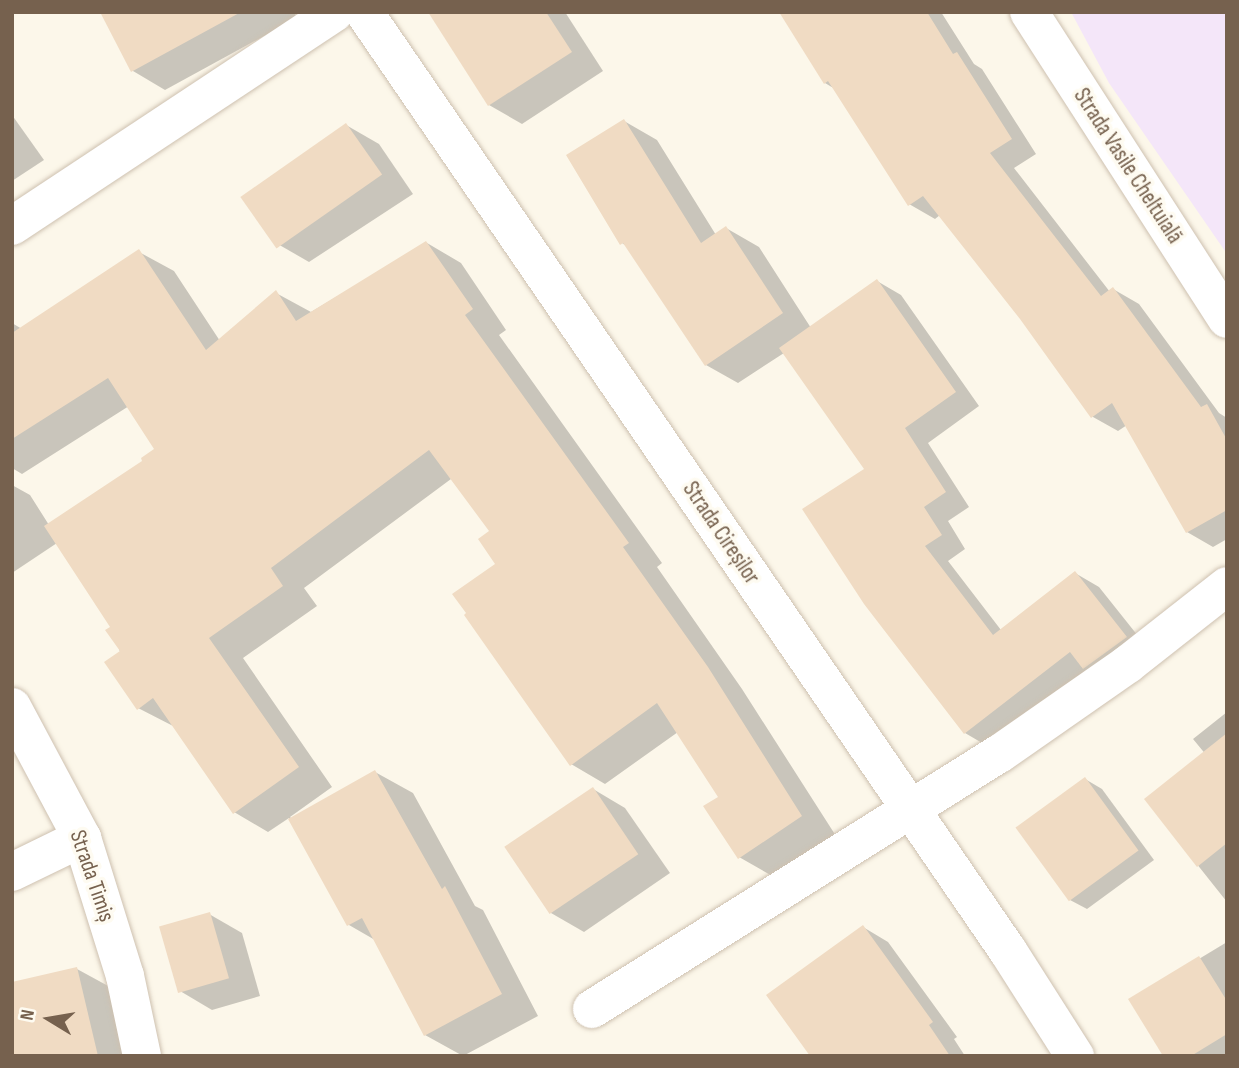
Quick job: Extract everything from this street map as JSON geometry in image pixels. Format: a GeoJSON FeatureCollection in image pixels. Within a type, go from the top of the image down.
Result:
{"type":"FeatureCollection","features":[{"type":"Feature","properties":{"kind":"street"},"geometry":{"type":"LineString","coordinates":[[12,226],[335,12]]}},
{"type":"Feature","properties":{"kind":"street","name":"Strada Cireșilor"},"geometry":{"type":"LineString","coordinates":[[365,12],[1009,951],[1075,1056]]}},
{"type":"Feature","properties":{"kind":"street","name":"Strada Vasile Cheltuială"},"geometry":{"type":"LineString","coordinates":[[1029,12],[1227,319]]}},
{"type":"Feature","properties":{"kind":"street"},"geometry":{"type":"LineString","coordinates":[[592,1009],[1010,747],[1128,664],[1227,586]]}},
{"type":"Feature","properties":{"kind":"street","name":"Strada Timiș"},"geometry":{"type":"LineString","coordinates":[[12,707],[82,838],[125,976],[142,1056]]}},
{"type":"Feature","properties":{"kind":"street"},"geometry":{"type":"LineString","coordinates":[[12,872],[82,838]]}},
{"type":"Feature","properties":{"kind":"shaded area"},"geometry":{"type":"Polygon","coordinates":[[[1071,12],[1227,12],[1227,254],[1109,83],[1071,12]]]}},
{"type":"Feature","properties":{"kind":"building"},"geometry":{"type":"Polygon","coordinates":[[[100,12],[241,12],[131,72],[100,12]]]}},
{"type":"Feature","properties":{"kind":"building"},"geometry":{"type":"Polygon","coordinates":[[[428,12],[546,12],[572,52],[488,106],[428,12]]]}},
{"type":"Feature","properties":{"kind":"building"},"geometry":{"type":"Polygon","coordinates":[[[779,12],[927,12],[953,54],[957,52],[1012,139],[990,153],[1101,296],[1113,287],[1201,407],[1207,404],[1227,440],[1227,510],[1186,533],[1112,403],[1091,418],[1020,319],[923,196],[908,206],[828,81],[824,84],[779,12]]]}},
{"type":"Feature","properties":{"kind":"building"},"geometry":{"type":"Polygon","coordinates":[[[624,119],[701,243],[726,226],[783,313],[705,366],[623,243],[620,245],[566,155],[624,119]]]}},
{"type":"Feature","properties":{"kind":"building"},"geometry":{"type":"Polygon","coordinates":[[[346,123],[382,175],[276,249],[240,197],[346,123]]]}},
{"type":"Feature","properties":{"kind":"building"},"geometry":{"type":"Polygon","coordinates":[[[426,241],[473,309],[465,315],[629,543],[623,547],[708,667],[802,816],[738,859],[703,806],[718,797],[657,703],[570,766],[452,594],[495,564],[478,539],[489,531],[429,450],[271,568],[283,586],[209,638],[299,767],[233,814],[153,698],[137,710],[104,662],[120,651],[105,630],[110,627],[44,526],[142,461],[141,458],[154,449],[108,378],[12,439],[12,333],[139,249],[206,350],[276,290],[296,321],[426,241]]]}},
{"type":"Feature","properties":{"kind":"building"},"geometry":{"type":"Polygon","coordinates":[[[877,279],[956,392],[905,428],[946,492],[924,507],[942,535],[925,546],[993,635],[1075,571],[1127,637],[1083,669],[1070,652],[964,734],[864,604],[802,509],[864,469],[779,348],[877,279]]]}},
{"type":"Feature","properties":{"kind":"building"},"geometry":{"type":"Polygon","coordinates":[[[1227,733],[1227,843],[1197,867],[1144,799],[1227,733]]]}},
{"type":"Feature","properties":{"kind":"building"},"geometry":{"type":"Polygon","coordinates":[[[375,770],[442,889],[445,886],[502,994],[424,1036],[362,918],[347,926],[288,819],[375,770]]]}},
{"type":"Feature","properties":{"kind":"building"},"geometry":{"type":"Polygon","coordinates":[[[1085,777],[1138,851],[1069,901],[1015,828],[1085,777]]]}},
{"type":"Feature","properties":{"kind":"building"},"geometry":{"type":"Polygon","coordinates":[[[593,787],[638,854],[550,914],[504,847],[593,787]]]}},
{"type":"Feature","properties":{"kind":"building"},"geometry":{"type":"Polygon","coordinates":[[[210,912],[229,978],[178,993],[159,927],[210,912]]]}},
{"type":"Feature","properties":{"kind":"building"},"geometry":{"type":"Polygon","coordinates":[[[863,925],[933,1022],[929,1025],[950,1056],[810,1056],[766,995],[863,925]]]}},
{"type":"Feature","properties":{"kind":"building"},"geometry":{"type":"Polygon","coordinates":[[[1199,956],[1227,1001],[1227,1034],[1191,1056],[1163,1056],[1128,999],[1199,956]]]}},
{"type":"Feature","properties":{"kind":"building"},"geometry":{"type":"Polygon","coordinates":[[[77,967],[98,1056],[12,1056],[12,982],[77,967]]]}}]}
